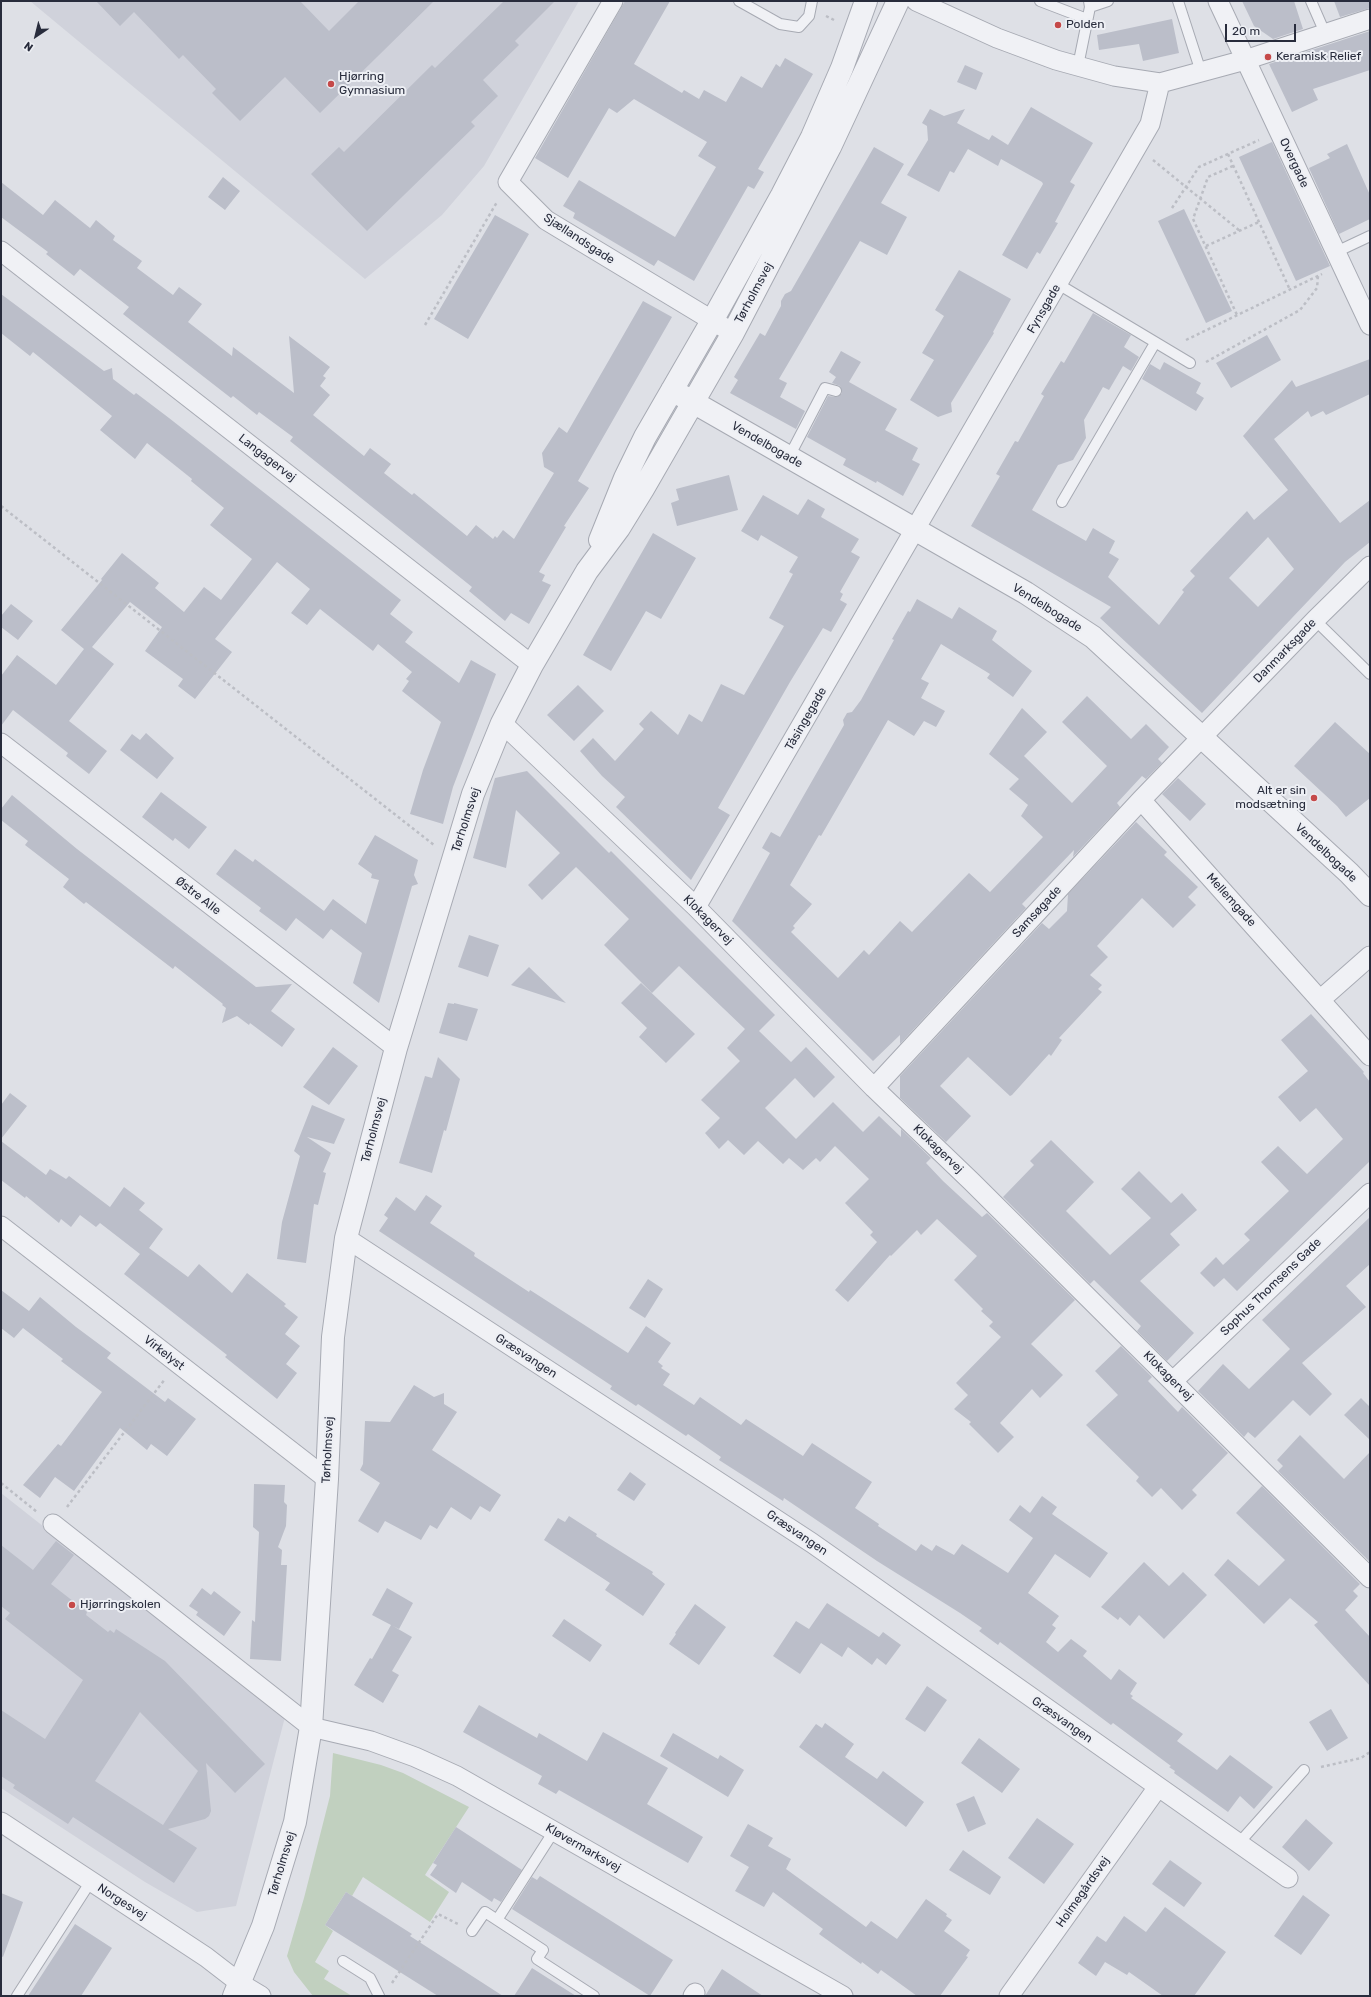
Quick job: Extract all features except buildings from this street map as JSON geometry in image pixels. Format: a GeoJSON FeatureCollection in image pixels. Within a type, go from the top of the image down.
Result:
{"type":"FeatureCollection","features":[{"type":"Feature","properties":{"kind":"street"},"geometry":{"type":"LineString","coordinates":[[508,182],[613,1]]}},
{"type":"Feature","properties":{"kind":"street","name":"Tørholmsvej"},"geometry":{"type":"LineString","coordinates":[[587,571],[625,478],[672,390],[782,195],[812,137],[844,62],[866,1]]}},
{"type":"Feature","properties":{"kind":"street","name":"Tørholmsvej"},"geometry":{"type":"LineString","coordinates":[[238,1990],[263,1926],[295,1822],[310,1727],[327,1479],[333,1337],[346,1238],[396,1048],[473,794],[502,723],[532,665],[587,571],[619,528],[733,333],[808,192],[880,43],[898,1]]}},
{"type":"Feature","properties":{"kind":"street"},"geometry":{"type":"LineString","coordinates":[[916,1],[997,38],[1056,60],[1114,76],[1160,83],[1245,60],[1370,19]]}},
{"type":"Feature","properties":{"kind":"street","name":"Overgade"},"geometry":{"type":"LineString","coordinates":[[1218,1],[1370,325]]}},
{"type":"Feature","properties":{"kind":"street","name":"Fynsgade"},"geometry":{"type":"LineString","coordinates":[[916,531],[1150,124],[1160,83]]}},
{"type":"Feature","properties":{"kind":"street","name":"Sjællandsgade"},"geometry":{"type":"LineString","coordinates":[[508,182],[546,220],[733,333]]}},
{"type":"Feature","properties":{"kind":"street","name":"Langagervej"},"geometry":{"type":"LineString","coordinates":[[1,251],[532,665]]}},
{"type":"Feature","properties":{"kind":"street","name":"Vendelbogade"},"geometry":{"type":"LineString","coordinates":[[672,390],[1026,593],[1093,637],[1349,873],[1370,896]]}},
{"type":"Feature","properties":{"kind":"street","name":"Tåsingegade"},"geometry":{"type":"LineString","coordinates":[[696,907],[916,531]]}},
{"type":"Feature","properties":{"kind":"street","name":"Danmarksgade"},"geometry":{"type":"LineString","coordinates":[[1201,738],[1315,620],[1370,566]]}},
{"type":"Feature","properties":{"kind":"street","name":"Klokagervej"},"geometry":{"type":"LineString","coordinates":[[502,723],[696,907],[874,1088],[972,1182],[1370,1578]]}},
{"type":"Feature","properties":{"kind":"street","name":"Samsøgade"},"geometry":{"type":"LineString","coordinates":[[874,1088],[1141,800],[1201,738]]}},
{"type":"Feature","properties":{"kind":"street","name":"Østre Alle"},"geometry":{"type":"LineString","coordinates":[[1,743],[396,1048]]}},
{"type":"Feature","properties":{"kind":"street","name":"Mellemgade"},"geometry":{"type":"LineString","coordinates":[[1141,800],[1370,1056]]}},
{"type":"Feature","properties":{"kind":"street"},"geometry":{"type":"LineString","coordinates":[[1320,1000],[1370,956]]}},
{"type":"Feature","properties":{"kind":"street","name":"Sophus Thomsens Gade"},"geometry":{"type":"LineString","coordinates":[[1173,1381],[1370,1193]]}},
{"type":"Feature","properties":{"kind":"street","name":"Virkelyst"},"geometry":{"type":"LineString","coordinates":[[1,1226],[327,1479]]}},
{"type":"Feature","properties":{"kind":"street","name":"Græsvangen"},"geometry":{"type":"LineString","coordinates":[[346,1238],[812,1543],[1288,1878]]}},
{"type":"Feature","properties":{"kind":"street"},"geometry":{"type":"LineString","coordinates":[[53,1524],[310,1727]]}},
{"type":"Feature","properties":{"kind":"street","name":"Kløvermarksvej"},"geometry":{"type":"LineString","coordinates":[[310,1727],[371,1741],[415,1757],[457,1776],[843,1996]]}},
{"type":"Feature","properties":{"kind":"street","name":"Holmegårdsvej"},"geometry":{"type":"LineString","coordinates":[[1009,1996],[1158,1787]]}},
{"type":"Feature","properties":{"kind":"street","name":"Norgesvej"},"geometry":{"type":"LineString","coordinates":[[1,1822],[206,1957],[238,1990],[261,1996]]}},
{"type":"Feature","properties":{"kind":"lane"},"geometry":{"type":"LineString","coordinates":[[739,1],[780,24],[799,27],[809,16],[812,1]]}},
{"type":"Feature","properties":{"kind":"lane"},"geometry":{"type":"LineString","coordinates":[[1040,1],[1087,19]]}},
{"type":"Feature","properties":{"kind":"lane"},"geometry":{"type":"LineString","coordinates":[[1078,66],[1089,4],[1108,1]]}},
{"type":"Feature","properties":{"kind":"lane"},"geometry":{"type":"LineString","coordinates":[[1178,1],[1201,72]]}},
{"type":"Feature","properties":{"kind":"lane"},"geometry":{"type":"LineString","coordinates":[[1311,1],[1326,33]]}},
{"type":"Feature","properties":{"kind":"lane"},"geometry":{"type":"LineString","coordinates":[[1339,258],[1370,236]]}},
{"type":"Feature","properties":{"kind":"lane"},"geometry":{"type":"LineString","coordinates":[[1058,284],[1190,363]]}},
{"type":"Feature","properties":{"kind":"lane"},"geometry":{"type":"LineString","coordinates":[[1062,502],[1155,342]]}},
{"type":"Feature","properties":{"kind":"lane"},"geometry":{"type":"LineString","coordinates":[[789,457],[825,388],[836,391]]}},
{"type":"Feature","properties":{"kind":"lane"},"geometry":{"type":"LineString","coordinates":[[1315,620],[1370,674]]}},
{"type":"Feature","properties":{"kind":"lane"},"geometry":{"type":"LineString","coordinates":[[1238,1844],[1304,1770]]}},
{"type":"Feature","properties":{"kind":"lane"},"geometry":{"type":"LineString","coordinates":[[497,1920],[554,1831]]}},
{"type":"Feature","properties":{"kind":"lane"},"geometry":{"type":"LineString","coordinates":[[17,1996],[91,1881]]}},
{"type":"Feature","properties":{"kind":"lane"},"geometry":{"type":"LineString","coordinates":[[472,1931],[485,1912],[543,1950],[537,1959],[594,1996]]}},
{"type":"Feature","properties":{"kind":"lane"},"geometry":{"type":"LineString","coordinates":[[343,1961],[370,1978],[379,1996]]}},
{"type":"Feature","properties":{"kind":"path"},"geometry":{"type":"LineString","coordinates":[[1172,208],[1199,167],[1279,131]]}},
{"type":"Feature","properties":{"kind":"path"},"geometry":{"type":"LineString","coordinates":[[1137,147],[1240,231]]}},
{"type":"Feature","properties":{"kind":"path"},"geometry":{"type":"LineString","coordinates":[[1228,154],[1290,290]]}},
{"type":"Feature","properties":{"kind":"path"},"geometry":{"type":"LineString","coordinates":[[1233,166],[1208,177],[1193,219],[1237,315]]}},
{"type":"Feature","properties":{"kind":"path"},"geometry":{"type":"LineString","coordinates":[[425,325],[508,182]]}},
{"type":"Feature","properties":{"kind":"path"},"geometry":{"type":"LineString","coordinates":[[1206,246],[1259,222]]}},
{"type":"Feature","properties":{"kind":"path"},"geometry":{"type":"LineString","coordinates":[[1176,355],[1185,340],[1318,276],[1339,258]]}},
{"type":"Feature","properties":{"kind":"path"},"geometry":{"type":"LineString","coordinates":[[1190,363],[1205,363],[1300,310],[1317,288],[1318,276]]}},
{"type":"Feature","properties":{"kind":"path"},"geometry":{"type":"LineString","coordinates":[[1,506],[453,860]]}},
{"type":"Feature","properties":{"kind":"path"},"geometry":{"type":"LineString","coordinates":[[1,1484],[53,1524],[177,1363]]}},
{"type":"Feature","properties":{"kind":"path"},"geometry":{"type":"LineString","coordinates":[[1304,1770],[1333,1766],[1361,1758],[1370,1752]]}},
{"type":"Feature","properties":{"kind":"path"},"geometry":{"type":"LineString","coordinates":[[379,1996],[392,1984],[438,1914],[472,1931]]}},
{"type":"Feature","properties":{"kind":"shaded area","name":"Hjørring Gymnasium"},"geometry":{"type":"Polygon","coordinates":[[[30,1],[579,1],[484,166],[442,215],[365,279],[30,1]]]}},
{"type":"Feature","properties":{"kind":"shaded area","name":"Hjørringskolen"},"geometry":{"type":"Polygon","coordinates":[[[1,1493],[285,1717],[236,1906],[197,1912],[145,1882],[1,1788],[1,1493]]]}},
{"type":"Feature","properties":{"kind":"green space"},"geometry":{"type":"Polygon","coordinates":[[[333,1753],[381,1765],[403,1773],[469,1807],[425,1875],[449,1892],[430,1922],[363,1877],[352,1896],[346,1892],[325,1925],[333,1931],[315,1962],[329,1971],[324,1979],[352,1996],[313,1996],[294,1972],[287,1956],[304,1898],[330,1796],[333,1753]]]}},
{"type":"Feature","properties":{"kind":"place","name":"Polden"},"geometry":{"type":"Point","coordinates":[1058,25]}},
{"type":"Feature","properties":{"kind":"place","name":"Keramisk Relief"},"geometry":{"type":"Point","coordinates":[1268,57]}},
{"type":"Feature","properties":{"kind":"place","name":"Hjørring Gymnasium"},"geometry":{"type":"Point","coordinates":[331,84]}},
{"type":"Feature","properties":{"kind":"place","name":"Alt er sin modsætning"},"geometry":{"type":"Point","coordinates":[1314,798]}},
{"type":"Feature","properties":{"kind":"place","name":"Hjørringskolen"},"geometry":{"type":"Point","coordinates":[72,1605]}}]}
